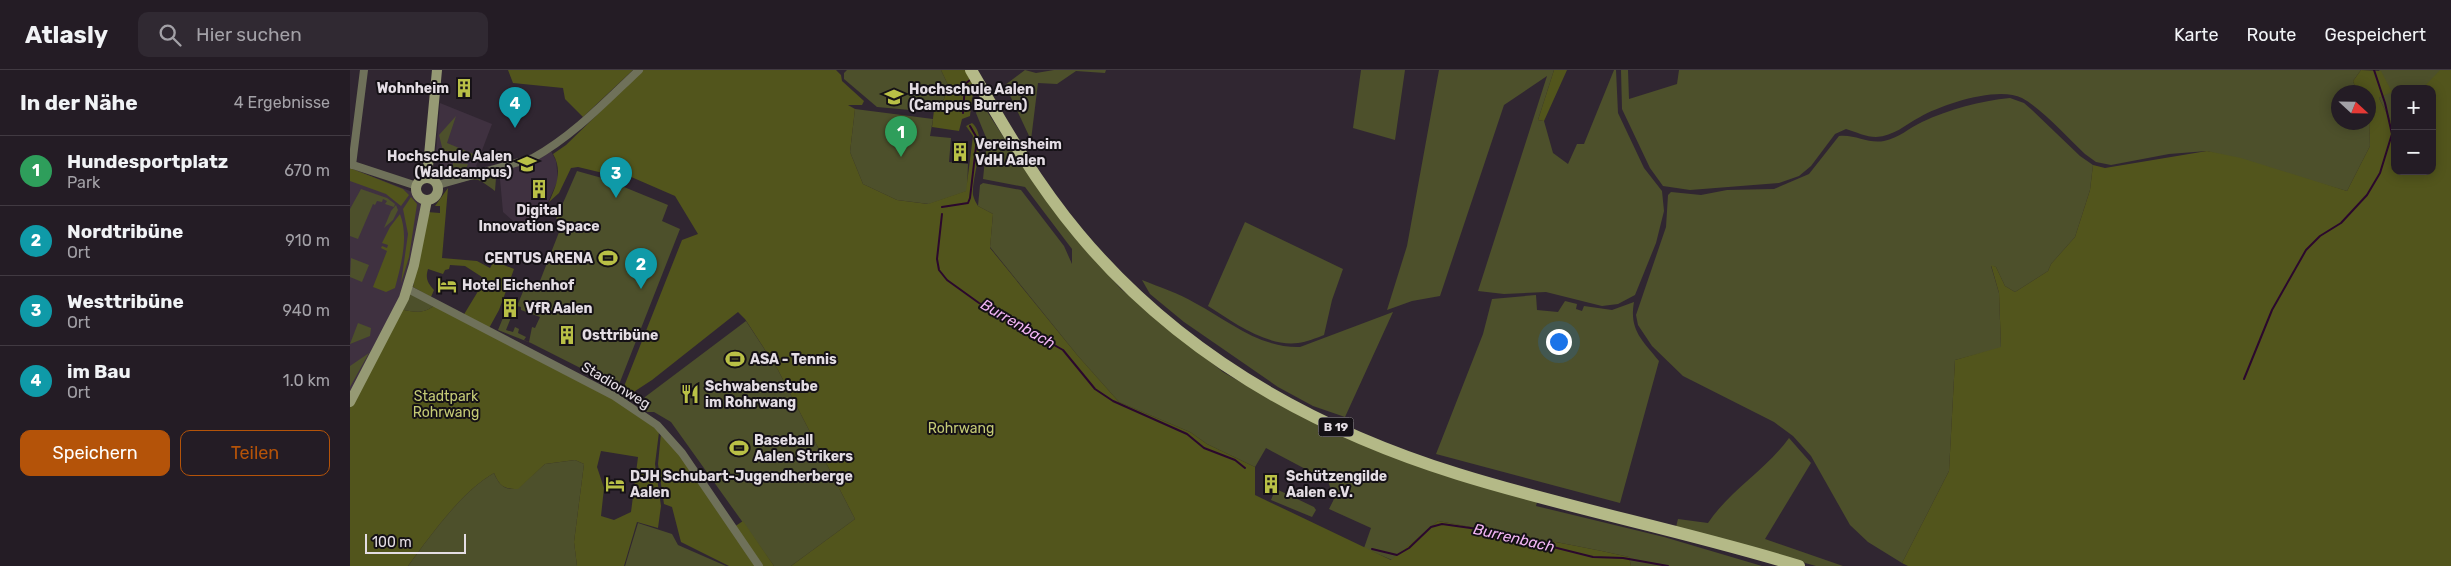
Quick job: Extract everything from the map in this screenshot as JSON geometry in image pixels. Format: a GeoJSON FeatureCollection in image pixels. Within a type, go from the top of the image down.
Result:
{"type":"FeatureCollection","features":[{"type":"Feature","properties":{"kind":"main road"},"geometry":{"type":"LineString","coordinates":[[427,177],[437,70]]}},
{"type":"Feature","properties":{"kind":"main road","name":"B 19"},"geometry":{"type":"LineString","coordinates":[[971,70],[1045,189],[1096,254],[1162,318],[1198,347],[1243,379],[1343,430],[1442,469],[1533,496],[1799,566]]}},
{"type":"Feature","properties":{"kind":"main road"},"geometry":{"type":"LineString","coordinates":[[427,177],[434,180],[438,186],[436,196],[427,200],[418,195],[417,186],[421,180],[427,177]]}},
{"type":"Feature","properties":{"kind":"main road"},"geometry":{"type":"LineString","coordinates":[[350,402],[408,289],[427,200]]}},
{"type":"Feature","properties":{"kind":"street"},"geometry":{"type":"LineString","coordinates":[[364,70],[351,164],[417,186]]}},
{"type":"Feature","properties":{"kind":"street"},"geometry":{"type":"LineString","coordinates":[[438,186],[450,180],[533,158],[547,151],[570,133],[639,70]]}},
{"type":"Feature","properties":{"kind":"street","name":"Stadionweg"},"geometry":{"type":"LineString","coordinates":[[408,289],[614,396],[657,426],[682,453],[759,566]]}},
{"type":"Feature","properties":{"kind":"shaded area","name":"Hochschule Aalen (Waldcampus)"},"geometry":{"type":"Polygon","coordinates":[[[440,103],[492,124],[476,166],[479,168],[532,157],[549,147],[556,161],[558,180],[548,202],[536,210],[524,225],[519,226],[503,212],[499,168],[476,174],[466,169],[451,173],[439,168],[442,156],[436,151],[440,103]]]}},
{"type":"Feature","properties":{"kind":"shaded area"},"geometry":{"type":"Polygon","coordinates":[[[350,168],[415,193],[425,202],[406,290],[350,398],[350,168]]]}},
{"type":"Feature","properties":{"kind":"green space"},"geometry":{"type":"Polygon","coordinates":[[[508,70],[633,70],[583,117],[565,99],[563,88],[513,83],[508,70]]]}},
{"type":"Feature","properties":{"kind":"green space","name":"Rohrwang"},"geometry":{"type":"Polygon","coordinates":[[[643,70],[836,70],[841,75],[842,81],[864,101],[862,105],[848,105],[855,109],[850,152],[863,184],[897,200],[928,204],[966,191],[973,136],[966,126],[972,123],[977,129],[979,137],[973,195],[978,206],[993,214],[990,248],[1078,356],[1119,402],[1190,432],[1207,444],[1255,467],[1255,495],[1391,560],[1438,521],[1558,542],[1629,557],[1631,566],[791,566],[855,519],[778,370],[745,319],[738,312],[652,380],[626,397],[621,394],[682,240],[698,234],[675,196],[606,166],[603,173],[578,167],[571,168],[559,193],[549,202],[556,184],[558,172],[558,166],[553,154],[566,145],[643,70]]]}},
{"type":"Feature","properties":{"kind":"green space","name":"Hochschule Aalen (Campus Burren)"},"geometry":{"type":"Polygon","coordinates":[[[847,70],[941,70],[948,85],[944,99],[934,109],[917,104],[910,110],[877,107],[844,79],[844,73],[847,70]]]}},
{"type":"Feature","properties":{"kind":"green space"},"geometry":{"type":"Polygon","coordinates":[[[941,70],[967,70],[977,88],[972,98],[970,116],[962,119],[959,131],[932,127],[934,110],[944,99],[948,85],[941,70]]]}},
{"type":"Feature","properties":{"kind":"green space"},"geometry":{"type":"Polygon","coordinates":[[[1025,70],[1036,73],[1054,70],[1106,70],[1105,73],[1076,71],[1057,84],[1038,83],[1031,140],[1005,85],[1025,70]]]}},
{"type":"Feature","properties":{"kind":"green space"},"geometry":{"type":"Polygon","coordinates":[[[1361,70],[1405,70],[1395,140],[1353,128],[1361,70]]]}},
{"type":"Feature","properties":{"kind":"green space"},"geometry":{"type":"Polygon","coordinates":[[[1439,70],[1554,70],[1538,120],[1544,121],[1553,153],[1568,164],[1577,144],[1584,144],[1614,70],[1616,70],[1618,113],[1644,168],[1662,191],[1664,211],[1656,243],[1635,295],[1618,304],[1602,306],[1546,292],[1504,294],[1478,291],[1547,76],[1504,105],[1440,296],[1412,301],[1387,310],[1407,246],[1439,70]]]}},
{"type":"Feature","properties":{"kind":"green space"},"geometry":{"type":"Polygon","coordinates":[[[1554,70],[1567,70],[1544,121],[1538,120],[1554,70]]]}},
{"type":"Feature","properties":{"kind":"green space"},"geometry":{"type":"Polygon","coordinates":[[[1621,70],[1628,70],[1629,99],[1677,84],[1679,70],[2361,70],[2353,81],[2354,85],[2331,85],[2331,130],[2369,130],[2370,146],[2347,191],[2207,151],[2169,154],[2111,165],[2096,162],[2085,154],[2030,103],[2012,95],[1999,94],[1971,98],[1942,107],[1894,132],[1882,136],[1868,136],[1846,129],[1835,134],[1811,166],[1799,176],[1779,183],[1690,190],[1663,186],[1650,168],[1622,109],[1621,70]]]}},
{"type":"Feature","properties":{"kind":"green space"},"geometry":{"type":"Polygon","coordinates":[[[2361,70],[2381,71],[2391,90],[2391,92],[2379,98],[2391,122],[2391,175],[2436,175],[2436,85],[2426,85],[2440,70],[2451,70],[2451,566],[1908,566],[1902,563],[1949,471],[1955,360],[2001,347],[1999,293],[1991,265],[1996,267],[2005,286],[2015,292],[2048,271],[2051,264],[2075,237],[2090,190],[2093,165],[2105,168],[2207,151],[2241,158],[2347,191],[2370,146],[2369,130],[2376,130],[2376,85],[2354,85],[2353,81],[2361,70]]]}},
{"type":"Feature","properties":{"kind":"green space"},"geometry":{"type":"Polygon","coordinates":[[[2379,70],[2451,70],[2427,85],[2391,85],[2391,122],[2379,98],[2390,92],[2379,70]]]}},
{"type":"Feature","properties":{"kind":"green space"},"geometry":{"type":"Polygon","coordinates":[[[2010,98],[2024,103],[2080,156],[2093,165],[2090,190],[2075,237],[2051,264],[2048,271],[2015,292],[2005,286],[1996,267],[1991,266],[1999,293],[2001,348],[1955,360],[1949,471],[1902,563],[1868,542],[1850,525],[1811,456],[1793,436],[1774,422],[1683,376],[1652,346],[1638,325],[1636,315],[1666,227],[1668,195],[1671,192],[1701,195],[1727,190],[1774,189],[1809,174],[1839,136],[1851,136],[1878,142],[1884,141],[1954,109],[1976,103],[2010,98]]]}},
{"type":"Feature","properties":{"kind":"green space"},"geometry":{"type":"Polygon","coordinates":[[[979,99],[1017,158],[1085,249],[1121,289],[1223,372],[1295,413],[1537,502],[1536,506],[1664,537],[1762,566],[1631,566],[1629,557],[1558,542],[1438,521],[1392,560],[1364,548],[1371,528],[1329,509],[1334,499],[1328,481],[1266,448],[1255,467],[1207,444],[1190,432],[1119,402],[1078,356],[990,247],[993,214],[978,206],[980,185],[983,183],[1021,190],[1064,246],[1072,264],[1072,249],[1025,187],[983,179],[987,140],[976,113],[979,99]]]}},
{"type":"Feature","properties":{"kind":"green space"},"geometry":{"type":"Polygon","coordinates":[[[855,109],[933,119],[930,136],[951,138],[949,162],[968,164],[967,191],[929,204],[897,200],[863,184],[850,152],[855,109]]]}},
{"type":"Feature","properties":{"kind":"green space"},"geometry":{"type":"Polygon","coordinates":[[[456,116],[447,143],[476,155],[475,158],[465,159],[464,155],[453,155],[448,151],[443,151],[439,135],[456,116]]]}},
{"type":"Feature","properties":{"kind":"green space"},"geometry":{"type":"Polygon","coordinates":[[[453,163],[468,164],[466,169],[452,172],[453,163]]]}},
{"type":"Feature","properties":{"kind":"green space"},"geometry":{"type":"Polygon","coordinates":[[[350,168],[403,189],[409,195],[401,206],[386,194],[350,181],[350,168]]]}},
{"type":"Feature","properties":{"kind":"green space","name":"CENTUS ARENA"},"geometry":{"type":"Polygon","coordinates":[[[577,171],[602,178],[668,205],[662,221],[680,229],[618,387],[531,343],[498,330],[505,313],[512,315],[506,330],[513,332],[515,327],[519,329],[518,333],[526,337],[524,340],[529,342],[532,327],[535,328],[540,317],[521,310],[521,307],[517,306],[527,282],[538,286],[563,222],[556,219],[577,171]]]}},
{"type":"Feature","properties":{"kind":"green space"},"geometry":{"type":"Polygon","coordinates":[[[490,172],[496,178],[495,191],[476,180],[467,180],[453,184],[490,172]]]}},
{"type":"Feature","properties":{"kind":"green space"},"geometry":{"type":"Polygon","coordinates":[[[448,188],[442,258],[477,261],[490,268],[494,261],[514,269],[499,310],[488,330],[463,316],[480,288],[476,285],[482,277],[465,266],[450,265],[449,269],[445,270],[443,274],[428,269],[428,281],[434,290],[431,297],[413,287],[427,212],[440,213],[440,206],[435,206],[448,188]]]}},
{"type":"Feature","properties":{"kind":"green space"},"geometry":{"type":"Polygon","coordinates":[[[361,189],[387,198],[395,204],[394,207],[385,204],[387,201],[383,199],[382,202],[377,201],[375,205],[373,204],[358,239],[350,236],[350,209],[361,189]]]}},
{"type":"Feature","properties":{"kind":"green space"},"geometry":{"type":"Polygon","coordinates":[[[411,197],[417,204],[409,257],[401,283],[408,234],[403,209],[411,197]]]}},
{"type":"Feature","properties":{"kind":"green space"},"geometry":{"type":"Polygon","coordinates":[[[396,205],[398,210],[393,220],[384,228],[391,211],[396,205]]]}},
{"type":"Feature","properties":{"kind":"green space"},"geometry":{"type":"Polygon","coordinates":[[[400,214],[404,232],[402,261],[395,288],[386,292],[373,287],[387,251],[381,248],[382,246],[387,248],[388,245],[382,243],[390,227],[400,214]]]}},
{"type":"Feature","properties":{"kind":"green space"},"geometry":{"type":"Polygon","coordinates":[[[1245,222],[1343,269],[1332,300],[1324,335],[1298,343],[1274,341],[1251,332],[1208,306],[1245,222]]]}},
{"type":"Feature","properties":{"kind":"green space"},"geometry":{"type":"Polygon","coordinates":[[[351,258],[369,265],[362,282],[350,277],[351,258]]]}},
{"type":"Feature","properties":{"kind":"green space"},"geometry":{"type":"Polygon","coordinates":[[[1142,280],[1182,296],[1258,338],[1285,346],[1300,347],[1393,312],[1345,417],[1313,406],[1278,387],[1184,322],[1150,294],[1142,280]]]}},
{"type":"Feature","properties":{"kind":"green space"},"geometry":{"type":"Polygon","coordinates":[[[409,291],[437,303],[433,307],[420,312],[401,309],[409,291]]]}},
{"type":"Feature","properties":{"kind":"green space"},"geometry":{"type":"Polygon","coordinates":[[[1536,295],[1537,310],[1558,312],[1565,301],[1577,304],[1576,309],[1582,311],[1584,306],[1612,310],[1634,302],[1633,320],[1635,327],[1642,340],[1659,361],[1620,503],[1436,454],[1483,334],[1492,299],[1536,295]]]}},
{"type":"Feature","properties":{"kind":"green space","name":"Stadtpark Rohrwang"},"geometry":{"type":"Polygon","coordinates":[[[437,303],[611,396],[657,427],[659,432],[655,464],[661,506],[658,528],[637,522],[624,566],[577,566],[574,542],[584,464],[575,460],[545,464],[518,489],[509,489],[503,486],[494,473],[470,491],[458,503],[408,566],[350,566],[350,405],[401,309],[420,312],[433,307],[437,303]],[[601,451],[597,467],[604,488],[601,516],[614,520],[631,512],[638,457],[601,451]]]}},
{"type":"Feature","properties":{"kind":"green space"},"geometry":{"type":"Polygon","coordinates":[[[746,321],[778,370],[855,519],[791,566],[774,566],[671,422],[654,412],[647,412],[642,406],[645,397],[746,321]]]}},
{"type":"Feature","properties":{"kind":"green space"},"geometry":{"type":"Polygon","coordinates":[[[358,323],[371,328],[370,336],[350,344],[358,323]]]}},
{"type":"Feature","properties":{"kind":"green space"},"geometry":{"type":"Polygon","coordinates":[[[369,353],[350,387],[350,366],[369,353]]]}},
{"type":"Feature","properties":{"kind":"green space"},"geometry":{"type":"Polygon","coordinates":[[[661,433],[677,451],[758,566],[729,566],[681,542],[672,507],[664,504],[658,464],[661,433]]]}},
{"type":"Feature","properties":{"kind":"green space"},"geometry":{"type":"Polygon","coordinates":[[[1789,438],[1811,463],[1765,539],[1843,566],[1816,566],[1676,527],[1678,519],[1708,523],[1727,500],[1770,460],[1789,438]]]}},
{"type":"Feature","properties":{"kind":"green space"},"geometry":{"type":"Polygon","coordinates":[[[575,460],[584,464],[574,542],[577,566],[408,566],[458,503],[482,481],[494,473],[503,486],[509,489],[517,489],[545,464],[575,460]]]}},
{"type":"Feature","properties":{"kind":"green space"},"geometry":{"type":"Polygon","coordinates":[[[1272,487],[1314,507],[1316,510],[1312,517],[1271,500],[1273,495],[1270,493],[1272,487]]]}},
{"type":"Feature","properties":{"kind":"green space"},"geometry":{"type":"Polygon","coordinates":[[[743,521],[774,566],[761,566],[734,527],[743,521]]]}},
{"type":"Feature","properties":{"kind":"green space"},"geometry":{"type":"Polygon","coordinates":[[[638,523],[672,534],[678,545],[726,566],[625,566],[638,523]]]}},
{"type":"Feature","properties":{"kind":"waterway"},"geometry":{"type":"LineString","coordinates":[[2244,379],[2272,310],[2306,250],[2320,236],[2341,223],[2367,195],[2380,173],[2392,134],[2385,103],[2374,70]]}},
{"type":"Feature","properties":{"kind":"waterway","name":"Burrenbach"},"geometry":{"type":"LineString","coordinates":[[963,113],[965,84],[970,80]]}},
{"type":"Feature","properties":{"kind":"waterway","name":"Burrenbach"},"geometry":{"type":"LineString","coordinates":[[942,207],[968,203],[970,198],[977,138],[970,126]]}},
{"type":"Feature","properties":{"kind":"waterway","name":"Burrenbach"},"geometry":{"type":"LineString","coordinates":[[942,214],[937,259],[939,270],[947,280],[979,303],[1063,350],[1095,389],[1113,401],[1187,434],[1204,448],[1235,460],[1245,468]]}},
{"type":"Feature","properties":{"kind":"waterway","name":"Burrenbach"},"geometry":{"type":"LineString","coordinates":[[1372,549],[1397,555],[1409,548],[1431,527],[1442,524],[1485,530],[1593,557],[1623,558],[1668,566]]}},
{"type":"Feature","properties":{"kind":"place","name":"Wohnheim"},"geometry":{"type":"Point","coordinates":[464,88]}},
{"type":"Feature","properties":{"kind":"place","name":"Hochschule Aalen (Campus Burren)"},"geometry":{"type":"Point","coordinates":[894,97]}},
{"type":"Feature","properties":{"kind":"place","name":"im Bau"},"geometry":{"type":"Point","coordinates":[515,128]}},
{"type":"Feature","properties":{"kind":"place","name":"Vereinsheim VdH Aalen"},"geometry":{"type":"Point","coordinates":[960,152]}},
{"type":"Feature","properties":{"kind":"place","name":"Hundesportplatz"},"geometry":{"type":"Point","coordinates":[901,157]}},
{"type":"Feature","properties":{"kind":"place","name":"Hochschule Aalen (Waldcampus)"},"geometry":{"type":"Point","coordinates":[527,164]}},
{"type":"Feature","properties":{"kind":"place","name":"Digital Innovation Space"},"geometry":{"type":"Point","coordinates":[539,189]}},
{"type":"Feature","properties":{"kind":"place","name":"Westtribüne"},"geometry":{"type":"Point","coordinates":[616,198]}},
{"type":"Feature","properties":{"kind":"place","name":"CENTUS ARENA"},"geometry":{"type":"Point","coordinates":[608,258]}},
{"type":"Feature","properties":{"kind":"place","name":"Hotel Eichenhof"},"geometry":{"type":"Point","coordinates":[447,285]}},
{"type":"Feature","properties":{"kind":"place","name":"Nordtribüne"},"geometry":{"type":"Point","coordinates":[641,289]}},
{"type":"Feature","properties":{"kind":"place","name":"VfR Aalen"},"geometry":{"type":"Point","coordinates":[510,308]}},
{"type":"Feature","properties":{"kind":"place","name":"Osttribüne"},"geometry":{"type":"Point","coordinates":[567,335]}},
{"type":"Feature","properties":{"kind":"place","name":"ASA - Tennis"},"geometry":{"type":"Point","coordinates":[735,359]}},
{"type":"Feature","properties":{"kind":"place","name":"Schwabenstube im Rohrwang"},"geometry":{"type":"Point","coordinates":[690,394]}},
{"type":"Feature","properties":{"kind":"place","name":"Baseball Aalen Strikers"},"geometry":{"type":"Point","coordinates":[739,448]}},
{"type":"Feature","properties":{"kind":"place","name":"DJH Schubart-Jugendherberge Aalen"},"geometry":{"type":"Point","coordinates":[615,484]}},
{"type":"Feature","properties":{"kind":"place","name":"Schützengilde Aalen e.V."},"geometry":{"type":"Point","coordinates":[1271,484]}}]}
